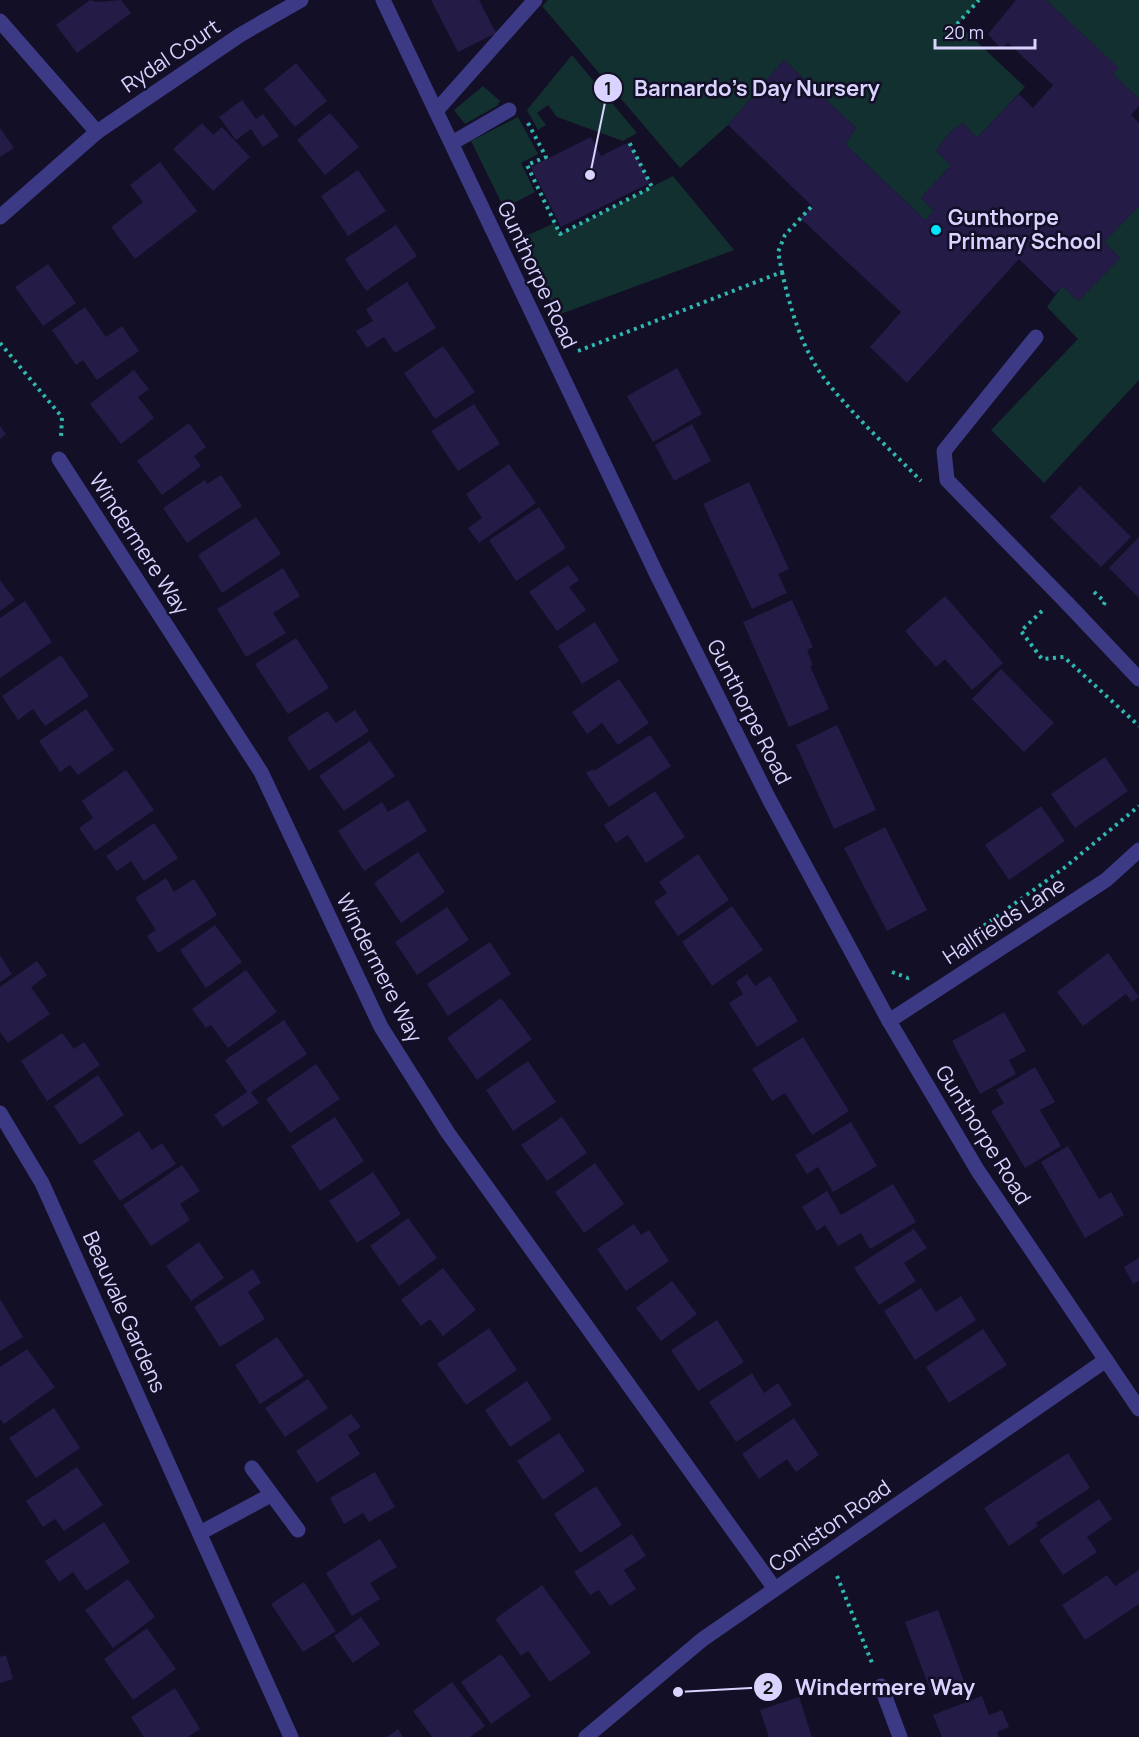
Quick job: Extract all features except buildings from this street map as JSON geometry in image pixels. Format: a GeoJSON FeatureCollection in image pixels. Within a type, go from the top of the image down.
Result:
{"type":"FeatureCollection","features":[{"type":"Feature","properties":{"kind":"street","name":"Rydal Court"},"geometry":{"type":"LineString","coordinates":[[0,217],[97,132],[240,34],[301,0]]}},
{"type":"Feature","properties":{"kind":"street","name":"Gunthorpe Road"},"geometry":{"type":"LineString","coordinates":[[383,0],[657,575],[768,797],[889,1021],[978,1171],[1139,1409]]}},
{"type":"Feature","properties":{"kind":"street"},"geometry":{"type":"LineString","coordinates":[[436,111],[535,0]]}},
{"type":"Feature","properties":{"kind":"street"},"geometry":{"type":"LineString","coordinates":[[0,21],[97,132]]}},
{"type":"Feature","properties":{"kind":"street"},"geometry":{"type":"LineString","coordinates":[[452,143],[517,112]]}},
{"type":"Feature","properties":{"kind":"street"},"geometry":{"type":"LineString","coordinates":[[1036,337],[944,451],[947,480],[1139,679]]}},
{"type":"Feature","properties":{"kind":"street","name":"Windermere Way"},"geometry":{"type":"LineString","coordinates":[[59,459],[261,772],[387,1036],[448,1132],[775,1589]]}},
{"type":"Feature","properties":{"kind":"street","name":"Hallfields Lane"},"geometry":{"type":"LineString","coordinates":[[889,1021],[1106,880],[1139,850]]}},
{"type":"Feature","properties":{"kind":"street","name":"Beauvale Gardens"},"geometry":{"type":"LineString","coordinates":[[0,1113],[42,1183],[291,1737]]}},
{"type":"Feature","properties":{"kind":"street","name":"Coniston Road"},"geometry":{"type":"LineString","coordinates":[[586,1737],[703,1639],[1106,1360]]}},
{"type":"Feature","properties":{"kind":"street"},"geometry":{"type":"LineString","coordinates":[[252,1468],[298,1530]]}},
{"type":"Feature","properties":{"kind":"street"},"geometry":{"type":"LineString","coordinates":[[200,1533],[271,1495]]}},
{"type":"Feature","properties":{"kind":"street"},"geometry":{"type":"LineString","coordinates":[[881,1686],[900,1737]]}},
{"type":"Feature","properties":{"kind":"path"},"geometry":{"type":"LineString","coordinates":[[957,24],[979,0]]}},
{"type":"Feature","properties":{"kind":"path"},"geometry":{"type":"LineString","coordinates":[[517,112],[546,157],[527,165],[560,234],[652,187],[629,142]]}},
{"type":"Feature","properties":{"kind":"path"},"geometry":{"type":"LineString","coordinates":[[812,206],[785,236],[778,252],[791,311],[807,350],[821,374],[924,484]]}},
{"type":"Feature","properties":{"kind":"path"},"geometry":{"type":"LineString","coordinates":[[569,354],[782,272]]}},
{"type":"Feature","properties":{"kind":"path"},"geometry":{"type":"LineString","coordinates":[[0,343],[62,417],[59,459]]}},
{"type":"Feature","properties":{"kind":"path"},"geometry":{"type":"LineString","coordinates":[[1044,609],[1048,614],[1067,603]]}},
{"type":"Feature","properties":{"kind":"path"},"geometry":{"type":"LineString","coordinates":[[977,931],[1064,868],[1139,806]]}},
{"type":"Feature","properties":{"kind":"path"},"geometry":{"type":"LineString","coordinates":[[882,969],[908,978],[916,972]]}},
{"type":"Feature","properties":{"kind":"path"},"geometry":{"type":"LineString","coordinates":[[828,1552],[881,1686]]}},
{"type":"Feature","properties":{"kind":"green space"},"geometry":{"type":"Polygon","coordinates":[[[548,0],[979,0],[958,24],[1025,87],[977,138],[963,123],[948,134],[936,151],[951,165],[921,198],[934,211],[925,220],[845,144],[856,128],[784,60],[728,125],[680,168],[542,6],[548,0]]]}},
{"type":"Feature","properties":{"kind":"green space"},"geometry":{"type":"Polygon","coordinates":[[[1046,0],[1139,0],[1139,99],[1113,74],[1118,68],[1046,0]]]}},
{"type":"Feature","properties":{"kind":"green space"},"geometry":{"type":"Polygon","coordinates":[[[572,55],[637,133],[623,141],[557,117],[548,105],[537,113],[546,125],[538,130],[527,110],[572,55]]]}},
{"type":"Feature","properties":{"kind":"green space"},"geometry":{"type":"Polygon","coordinates":[[[483,86],[500,101],[497,106],[465,124],[454,110],[483,86]]]}},
{"type":"Feature","properties":{"kind":"green space"},"geometry":{"type":"Polygon","coordinates":[[[518,117],[538,154],[521,163],[535,192],[504,208],[471,141],[518,117]]]}},
{"type":"Feature","properties":{"kind":"green space"},"geometry":{"type":"Polygon","coordinates":[[[673,176],[734,250],[558,315],[519,239],[555,223],[560,234],[673,176]]]}},
{"type":"Feature","properties":{"kind":"green space"},"geometry":{"type":"Polygon","coordinates":[[[1139,206],[1139,380],[1044,483],[991,430],[1078,339],[1047,307],[1062,286],[1078,301],[1120,258],[1104,242],[1139,206]]]}},
{"type":"Feature","properties":{"kind":"place","name":"Barnardo's Day Nursery"},"geometry":{"type":"Point","coordinates":[590,175]}},
{"type":"Feature","properties":{"kind":"place","name":"Gunthorpe Primary School"},"geometry":{"type":"Point","coordinates":[936,230]}},
{"type":"Feature","properties":{"kind":"place","name":"Windermere Way"},"geometry":{"type":"Point","coordinates":[678,1692]}}]}
